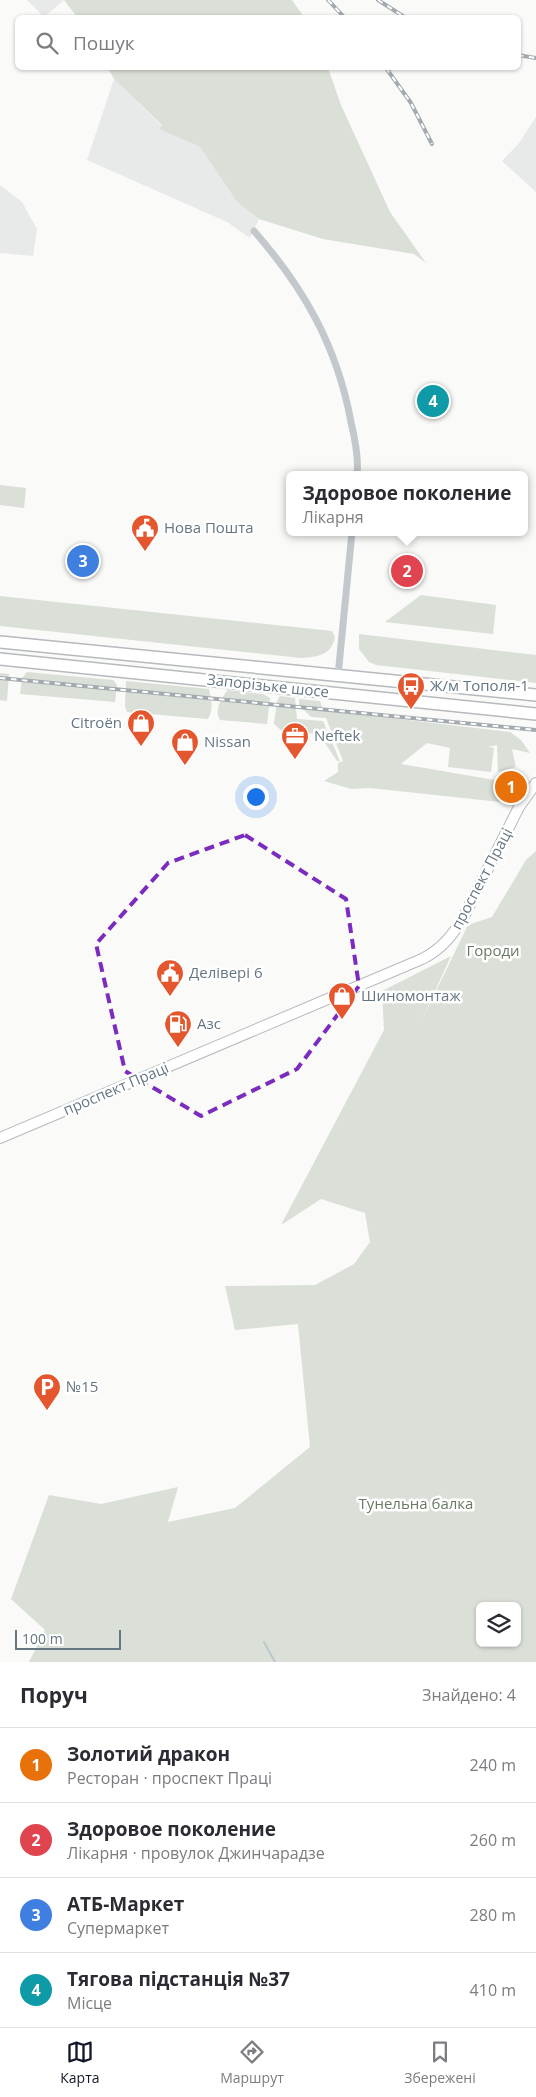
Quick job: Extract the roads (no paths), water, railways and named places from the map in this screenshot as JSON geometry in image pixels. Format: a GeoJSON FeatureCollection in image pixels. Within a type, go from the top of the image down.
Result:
{"type":"FeatureCollection","features":[{"type":"Feature","properties":{"kind":"main road","name":"Запорізьке шосе"},"geometry":{"type":"LineString","coordinates":[[0,642],[536,695]]}},
{"type":"Feature","properties":{"kind":"main road","name":"Запорізьке шосе"},"geometry":{"type":"LineString","coordinates":[[0,659],[536,714]]}},
{"type":"Feature","properties":{"kind":"main road"},"geometry":{"type":"LineString","coordinates":[[336,693],[338,676]]}},
{"type":"Feature","properties":{"kind":"street"},"geometry":{"type":"LineString","coordinates":[[254,231],[282,264],[320,324],[339,372],[349,409],[354,436],[357,471]]}},
{"type":"Feature","properties":{"kind":"street"},"geometry":{"type":"LineString","coordinates":[[338,676],[352,536]]}},
{"type":"Feature","properties":{"kind":"street","name":"проспект Праці"},"geometry":{"type":"LineString","coordinates":[[0,1138],[422,959],[438,950],[455,933],[519,807],[536,782]]}},
{"type":"Feature","properties":{"kind":"waterway"},"geometry":{"type":"LineString","coordinates":[[264,1642],[275,1662]]}},
{"type":"Feature","properties":{"kind":"railway"},"geometry":{"type":"LineString","coordinates":[[328,0],[342,15]]}},
{"type":"Feature","properties":{"kind":"railway"},"geometry":{"type":"LineString","coordinates":[[378,0],[401,15]]}},
{"type":"Feature","properties":{"kind":"railway"},"geometry":{"type":"LineString","coordinates":[[521,56],[536,58]]}},
{"type":"Feature","properties":{"kind":"railway"},"geometry":{"type":"LineString","coordinates":[[387,70],[411,103],[432,144]]}},
{"type":"Feature","properties":{"kind":"railway"},"geometry":{"type":"LineString","coordinates":[[0,678],[536,730]]}},
{"type":"Feature","properties":{"kind":"place","name":"Тягова пiдстанцiя №37"},"geometry":{"type":"Point","coordinates":[433,401]}},
{"type":"Feature","properties":{"kind":"place","name":"Нова Пошта"},"geometry":{"type":"Point","coordinates":[145,552]}},
{"type":"Feature","properties":{"kind":"place","name":"АТБ-Маркет"},"geometry":{"type":"Point","coordinates":[83,561]}},
{"type":"Feature","properties":{"kind":"place","name":"Здоровое поколение"},"geometry":{"type":"Point","coordinates":[407,571]}},
{"type":"Feature","properties":{"kind":"place","name":"Ж/м Тополя-1"},"geometry":{"type":"Point","coordinates":[411,710]}},
{"type":"Feature","properties":{"kind":"place","name":"Citroën"},"geometry":{"type":"Point","coordinates":[141,747]}},
{"type":"Feature","properties":{"kind":"place","name":"Neftek"},"geometry":{"type":"Point","coordinates":[295,760]}},
{"type":"Feature","properties":{"kind":"place","name":"Nissan"},"geometry":{"type":"Point","coordinates":[185,766]}},
{"type":"Feature","properties":{"kind":"place","name":"Золотий дракон"},"geometry":{"type":"Point","coordinates":[511,787]}},
{"type":"Feature","properties":{"kind":"place","name":"Делівері 6"},"geometry":{"type":"Point","coordinates":[170,997]}},
{"type":"Feature","properties":{"kind":"place","name":"Шиномонтаж"},"geometry":{"type":"Point","coordinates":[342,1020]}},
{"type":"Feature","properties":{"kind":"place","name":"Азс"},"geometry":{"type":"Point","coordinates":[178,1048]}},
{"type":"Feature","properties":{"kind":"place","name":"№15"},"geometry":{"type":"Point","coordinates":[47,1411]}},
{"type":"Feature","properties":{"kind":"park label","name":"Городи"},"geometry":{"type":"Point","coordinates":[493,951]}},
{"type":"Feature","properties":{"kind":"park label","name":"Тунельна балка"},"geometry":{"type":"Point","coordinates":[416,1504]}}]}
